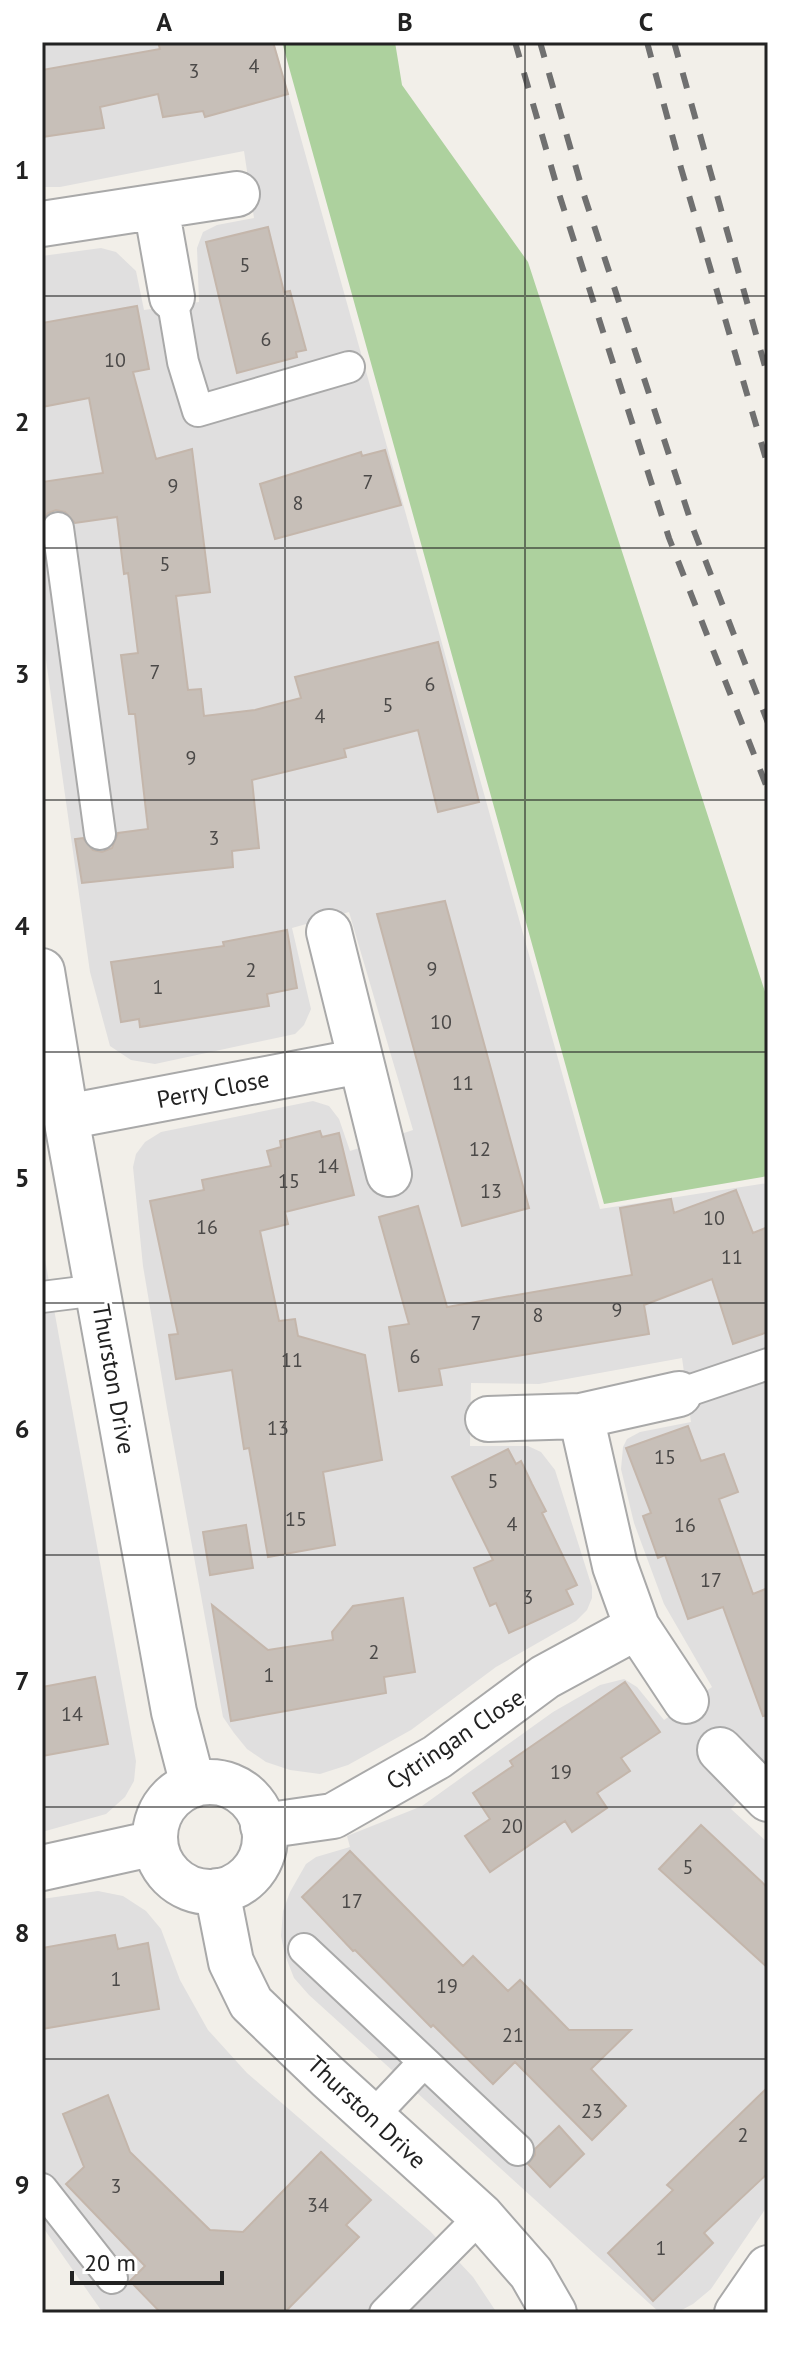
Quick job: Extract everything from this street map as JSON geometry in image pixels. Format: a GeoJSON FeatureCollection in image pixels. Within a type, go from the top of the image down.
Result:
{"type":"FeatureCollection","features":[{"type":"Feature","properties":{"kind":"street"},"geometry":{"type":"LineString","coordinates":[[42,224],[237,194]]}},
{"type":"Feature","properties":{"kind":"street"},"geometry":{"type":"LineString","coordinates":[[156,207],[172,297]]}},
{"type":"Feature","properties":{"kind":"street"},"geometry":{"type":"LineString","coordinates":[[329,932],[389,1174]]}},
{"type":"Feature","properties":{"kind":"street","name":"Thurston Drive"},"geometry":{"type":"LineString","coordinates":[[42,971],[171,1696],[193,1785]]}},
{"type":"Feature","properties":{"kind":"street","name":"Perry Close"},"geometry":{"type":"LineString","coordinates":[[66,1117],[361,1061]]}},
{"type":"Feature","properties":{"kind":"street"},"geometry":{"type":"LineString","coordinates":[[488,1419],[581,1416],[679,1394]]}},
{"type":"Feature","properties":{"kind":"street"},"geometry":{"type":"LineString","coordinates":[[581,1416],[615,1566],[637,1627],[686,1701]]}},
{"type":"Feature","properties":{"kind":"street","name":"Cytringan Close"},"geometry":{"type":"LineString","coordinates":[[263,1826],[333,1816],[437,1757],[545,1677],[637,1627]]}},
{"type":"Feature","properties":{"kind":"street"},"geometry":{"type":"LineString","coordinates":[[720,1750],[768,1799]]}},
{"type":"Feature","properties":{"kind":"street"},"geometry":{"type":"LineString","coordinates":[[209,1782],[233,1787],[258,1809],[264,1848],[258,1865],[246,1881],[231,1889],[194,1891],[176,1881],[161,1865],[155,1830],[162,1808],[174,1795],[193,1785],[209,1782]]}},
{"type":"Feature","properties":{"kind":"street"},"geometry":{"type":"LineString","coordinates":[[42,1868],[130,1851],[155,1843]]}},
{"type":"Feature","properties":{"kind":"street","name":"Thurston Drive"},"geometry":{"type":"LineString","coordinates":[[217,1891],[231,1962],[251,2003],[481,2216],[531,2273],[554,2313]]}},
{"type":"Feature","properties":{"kind":"street"},"geometry":{"type":"LineString","coordinates":[[737,2313],[768,2268]]}},
{"type":"Feature","properties":{"kind":"lane"},"geometry":{"type":"LineString","coordinates":[[172,297],[183,362],[198,411],[349,367]]}},
{"type":"Feature","properties":{"kind":"lane"},"geometry":{"type":"LineString","coordinates":[[58,528],[54,581],[100,834]]}},
{"type":"Feature","properties":{"kind":"lane"},"geometry":{"type":"LineString","coordinates":[[42,1297],[98,1290]]}},
{"type":"Feature","properties":{"kind":"lane"},"geometry":{"type":"LineString","coordinates":[[679,1394],[768,1364]]}},
{"type":"Feature","properties":{"kind":"lane"},"geometry":{"type":"LineString","coordinates":[[304,1949],[518,2150]]}},
{"type":"Feature","properties":{"kind":"lane"},"geometry":{"type":"LineString","coordinates":[[372,2117],[424,2062]]}},
{"type":"Feature","properties":{"kind":"lane"},"geometry":{"type":"LineString","coordinates":[[42,2189],[112,2278]]}},
{"type":"Feature","properties":{"kind":"lane"},"geometry":{"type":"LineString","coordinates":[[385,2313],[481,2216]]}},
{"type":"Feature","properties":{"kind":"shaded area"},"geometry":{"type":"Polygon","coordinates":[[[42,42],[274,42],[600,1209],[768,1183],[768,1766],[731,1809],[768,1843],[768,2205],[711,2289],[676,2313],[660,2313],[309,1995],[294,1978],[285,1955],[281,1936],[283,1911],[290,1892],[306,1864],[316,1857],[350,1847],[347,1836],[422,1806],[553,1712],[600,1685],[624,1679],[637,1687],[664,1720],[712,1687],[664,1604],[634,1523],[621,1469],[627,1439],[640,1432],[691,1422],[682,1358],[539,1384],[471,1383],[470,1446],[528,1446],[541,1452],[555,1470],[592,1587],[587,1610],[576,1621],[496,1667],[411,1730],[348,1765],[320,1774],[290,1770],[266,1762],[247,1749],[223,1717],[143,1266],[133,1167],[136,1154],[145,1142],[161,1132],[313,1101],[329,1106],[339,1119],[350,1151],[413,1130],[349,912],[292,928],[311,1009],[304,1025],[295,1034],[155,1064],[131,1060],[110,1046],[90,972],[42,632],[42,256],[101,248],[116,252],[136,271],[144,310],[199,302],[197,248],[203,232],[217,225],[254,218],[244,151],[60,187],[42,187],[42,42]]]}},
{"type":"Feature","properties":{"kind":"shaded area"},"geometry":{"type":"Polygon","coordinates":[[[42,1243],[136,1761],[134,1781],[125,1797],[106,1814],[42,1832],[42,1243]]]}},
{"type":"Feature","properties":{"kind":"shaded area"},"geometry":{"type":"Polygon","coordinates":[[[98,1891],[123,1896],[146,1911],[161,1929],[180,1980],[208,2030],[247,2073],[430,2231],[473,2277],[497,2313],[103,2313],[42,2226],[42,1899],[98,1891]]]}},
{"type":"Feature","properties":{"kind":"green space"},"geometry":{"type":"Polygon","coordinates":[[[282,42],[395,42],[402,85],[528,262],[768,1001],[768,1176],[604,1204],[282,42]]]}},
{"type":"Feature","properties":{"kind":"building"},"geometry":{"type":"Polygon","coordinates":[[[158,42],[273,42],[288,94],[205,117],[203,111],[163,117],[158,94],[100,107],[104,128],[42,137],[42,70],[160,49],[158,42]]]}},
{"type":"Feature","properties":{"kind":"building"},"geometry":{"type":"Polygon","coordinates":[[[268,227],[284,292],[290,291],[306,350],[296,352],[297,357],[237,373],[206,242],[268,227]]]}},
{"type":"Feature","properties":{"kind":"building"},"geometry":{"type":"Polygon","coordinates":[[[137,306],[149,369],[133,372],[156,459],[192,449],[210,592],[176,596],[188,690],[201,689],[204,716],[255,710],[301,698],[295,677],[438,642],[479,802],[438,812],[418,730],[344,749],[346,757],[252,780],[259,848],[232,851],[233,867],[82,883],[75,839],[83,838],[93,850],[102,852],[112,848],[118,833],[148,829],[135,714],[129,714],[121,655],[138,653],[117,517],[75,523],[65,512],[56,510],[42,520],[42,482],[103,473],[89,398],[42,407],[42,323],[137,306]]]}},
{"type":"Feature","properties":{"kind":"building"},"geometry":{"type":"Polygon","coordinates":[[[385,450],[401,505],[275,539],[260,484],[361,452],[362,456],[385,450]]]}},
{"type":"Feature","properties":{"kind":"building"},"geometry":{"type":"Polygon","coordinates":[[[445,901],[529,1208],[462,1226],[377,914],[445,901]]]}},
{"type":"Feature","properties":{"kind":"building"},"geometry":{"type":"Polygon","coordinates":[[[287,930],[297,988],[267,994],[269,1006],[140,1027],[139,1019],[121,1022],[111,962],[224,946],[223,942],[287,930]]]}},
{"type":"Feature","properties":{"kind":"building"},"geometry":{"type":"Polygon","coordinates":[[[320,1131],[322,1137],[339,1133],[354,1195],[285,1212],[288,1224],[260,1231],[279,1321],[295,1319],[298,1336],[365,1355],[382,1460],[323,1472],[335,1545],[268,1557],[249,1448],[244,1449],[232,1370],[176,1379],[169,1335],[178,1334],[150,1201],[204,1190],[202,1180],[271,1166],[267,1151],[281,1147],[280,1141],[320,1131]]]}},
{"type":"Feature","properties":{"kind":"building"},"geometry":{"type":"Polygon","coordinates":[[[736,1190],[753,1233],[768,1227],[768,1332],[733,1344],[712,1279],[644,1305],[649,1334],[439,1369],[442,1385],[399,1391],[389,1327],[409,1324],[379,1217],[418,1206],[447,1307],[632,1275],[620,1208],[671,1199],[674,1213],[736,1190]]]}},
{"type":"Feature","properties":{"kind":"building"},"geometry":{"type":"Polygon","coordinates":[[[688,1426],[701,1461],[724,1454],[738,1492],[719,1499],[753,1594],[768,1588],[768,1715],[763,1716],[723,1607],[688,1619],[665,1555],[658,1558],[643,1516],[651,1513],[626,1448],[688,1426]]]}},
{"type":"Feature","properties":{"kind":"building"},"geometry":{"type":"Polygon","coordinates":[[[508,1449],[516,1464],[521,1461],[577,1585],[566,1590],[573,1604],[509,1633],[496,1603],[490,1606],[474,1568],[493,1560],[452,1477],[508,1449]]]}},
{"type":"Feature","properties":{"kind":"building"},"geometry":{"type":"Polygon","coordinates":[[[246,1525],[253,1568],[210,1575],[203,1532],[246,1525]]]}},
{"type":"Feature","properties":{"kind":"building"},"geometry":{"type":"Polygon","coordinates":[[[403,1598],[415,1672],[384,1677],[386,1693],[231,1721],[212,1605],[268,1650],[333,1640],[332,1632],[353,1606],[403,1598]]]}},
{"type":"Feature","properties":{"kind":"building"},"geometry":{"type":"Polygon","coordinates":[[[95,1677],[108,1744],[42,1756],[42,1687],[95,1677]]]}},
{"type":"Feature","properties":{"kind":"building"},"geometry":{"type":"Polygon","coordinates":[[[625,1682],[660,1732],[621,1758],[630,1771],[597,1793],[607,1808],[572,1832],[565,1821],[490,1872],[465,1836],[490,1819],[473,1793],[513,1766],[510,1761],[625,1682]]]}},
{"type":"Feature","properties":{"kind":"building"},"geometry":{"type":"Polygon","coordinates":[[[701,1825],[768,1888],[768,1968],[659,1869],[701,1825]]]}},
{"type":"Feature","properties":{"kind":"building"},"geometry":{"type":"Polygon","coordinates":[[[350,1851],[463,1966],[473,1956],[508,1991],[520,1980],[569,2030],[631,2030],[591,2069],[626,2106],[592,2140],[515,2062],[493,2084],[353,1951],[302,1897],[350,1851]]]}},
{"type":"Feature","properties":{"kind":"building"},"geometry":{"type":"Polygon","coordinates":[[[115,1935],[118,1949],[148,1943],[159,2009],[42,2029],[42,1948],[115,1935]]]}},
{"type":"Feature","properties":{"kind":"building"},"geometry":{"type":"Polygon","coordinates":[[[768,2087],[768,2173],[704,2233],[713,2243],[653,2301],[608,2253],[673,2190],[667,2185],[768,2087]]]}},
{"type":"Feature","properties":{"kind":"building"},"geometry":{"type":"Polygon","coordinates":[[[108,2095],[130,2152],[210,2230],[243,2232],[321,2152],[371,2200],[346,2225],[359,2237],[284,2313],[161,2313],[130,2281],[145,2266],[66,2184],[84,2167],[63,2114],[108,2095]]]}},
{"type":"Feature","properties":{"kind":"building"},"geometry":{"type":"Polygon","coordinates":[[[559,2126],[584,2154],[550,2187],[528,2164],[535,2155],[535,2149],[559,2126]]]}},
{"type":"Feature","properties":{"kind":"railway"},"geometry":{"type":"LineString","coordinates":[[515,42],[560,197],[669,538],[768,790]]}},
{"type":"Feature","properties":{"kind":"railway"},"geometry":{"type":"LineString","coordinates":[[540,42],[583,192],[694,531],[768,723]]}},
{"type":"Feature","properties":{"kind":"railway"},"geometry":{"type":"LineString","coordinates":[[647,42],[768,466]]}},
{"type":"Feature","properties":{"kind":"railway"},"geometry":{"type":"LineString","coordinates":[[674,42],[768,377]]}}]}
